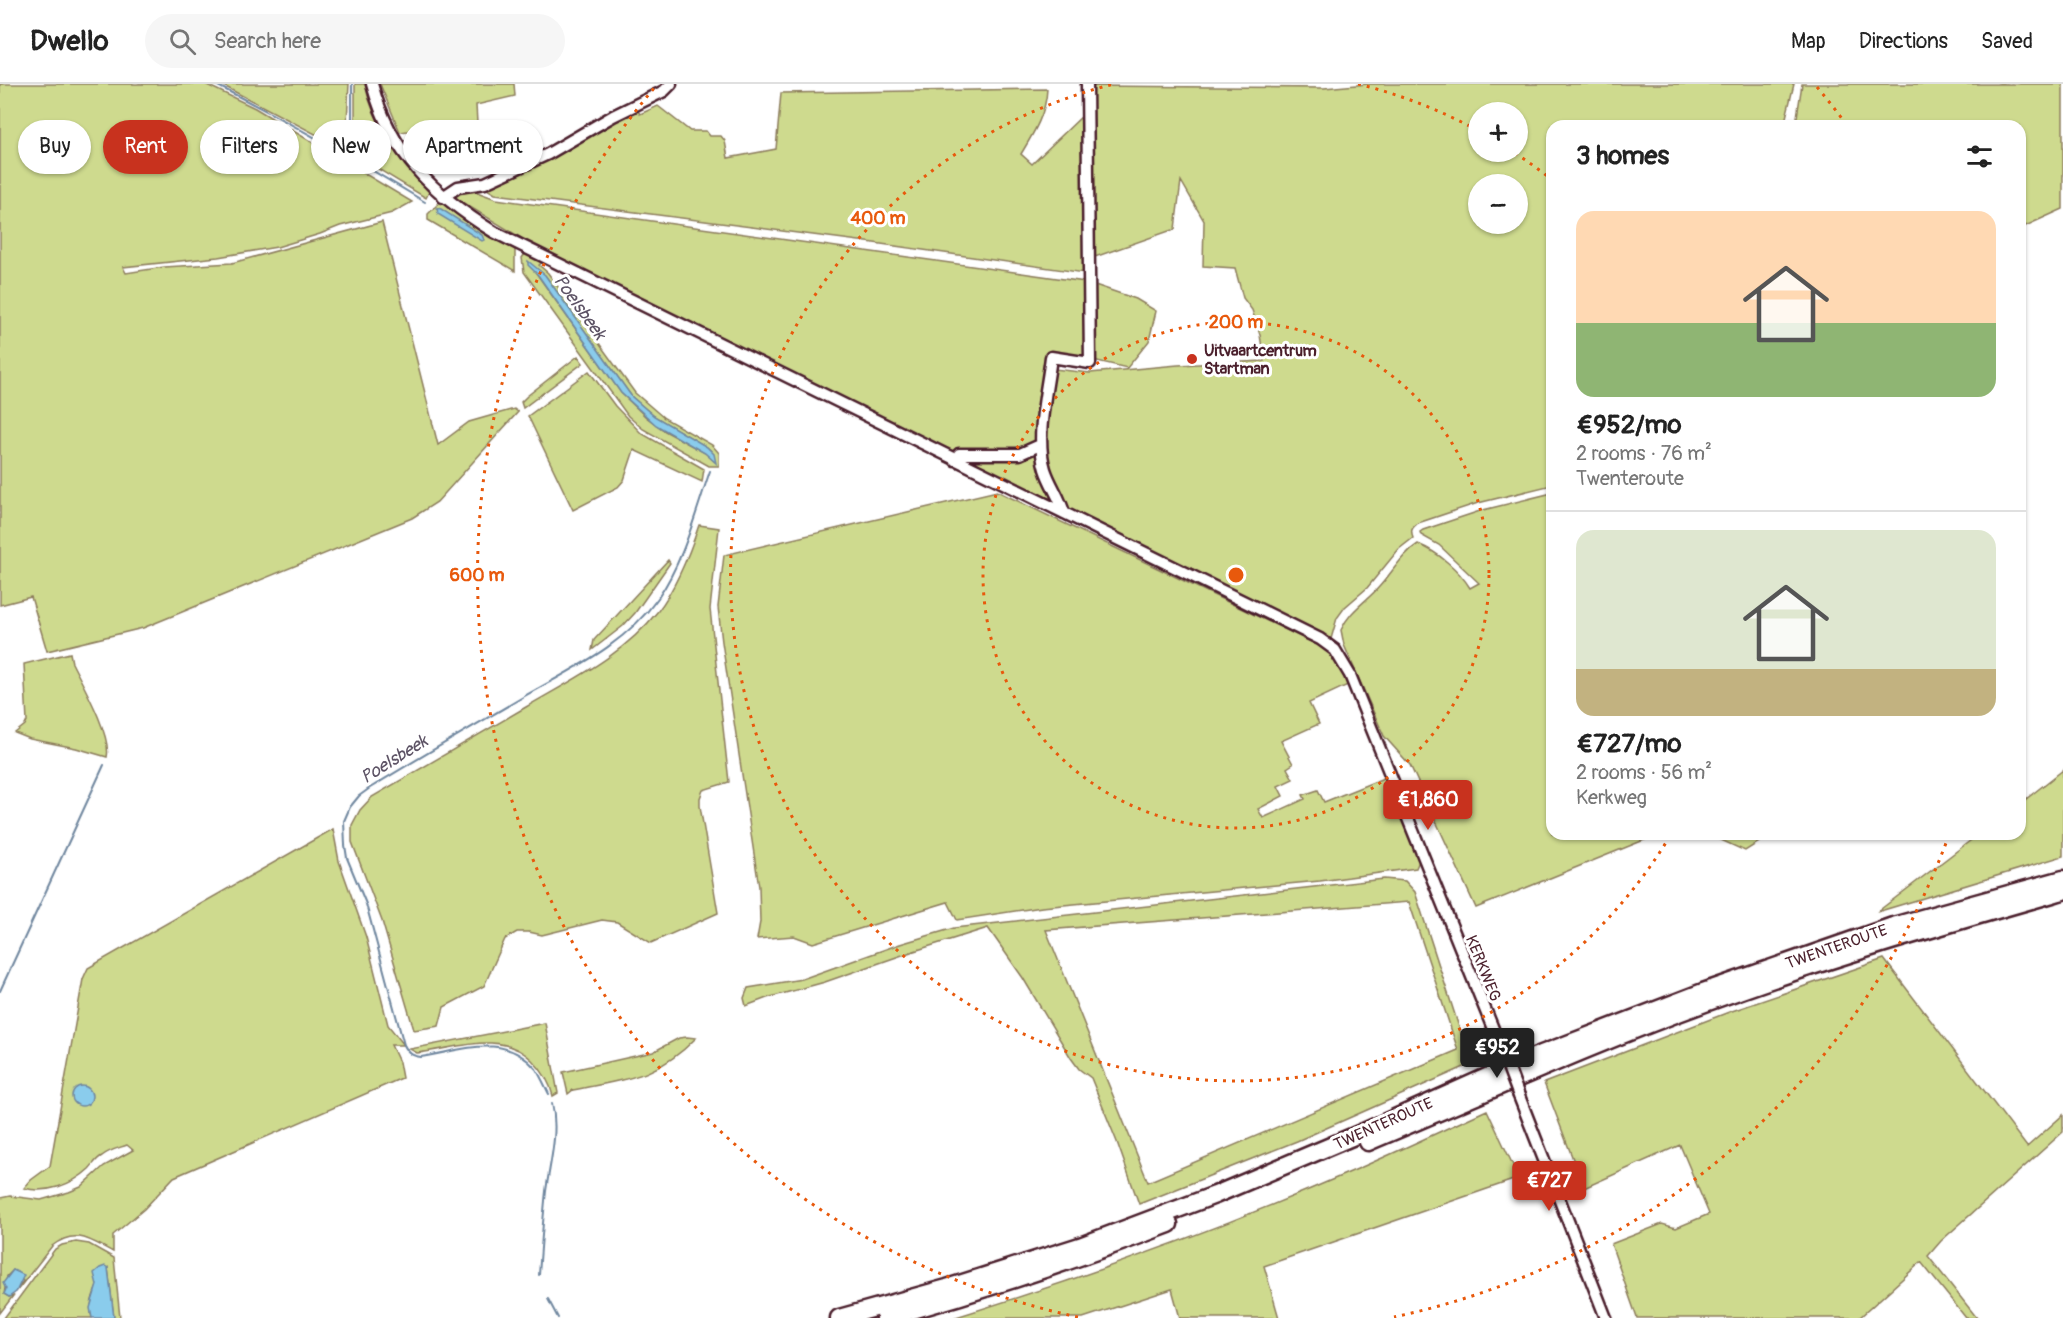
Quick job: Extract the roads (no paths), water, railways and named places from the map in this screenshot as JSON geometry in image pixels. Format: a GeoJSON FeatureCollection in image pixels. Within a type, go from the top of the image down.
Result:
{"type":"FeatureCollection","features":[{"type":"Feature","properties":{"kind":"highway","name":"TWENTEROUTE"},"geometry":{"type":"LineString","coordinates":[[839,1318],[947,1288],[1080,1246],[1215,1195],[1518,1063],[1703,992],[1893,926],[2063,879]]}},
{"type":"Feature","properties":{"kind":"highway","name":"TWENTEROUTE"},"geometry":{"type":"LineString","coordinates":[[885,1318],[940,1303],[1107,1248],[1229,1201],[1524,1074],[1708,1002],[1899,938],[2063,891]]}},
{"type":"Feature","properties":{"kind":"street"},"geometry":{"type":"LineString","coordinates":[[372,84],[383,119],[398,146],[425,179],[444,197],[458,187],[485,183],[548,154],[613,116],[664,91],[671,84]]}},
{"type":"Feature","properties":{"kind":"street"},"geometry":{"type":"LineString","coordinates":[[1064,513],[1046,470],[1040,445],[1052,357],[1090,363],[1087,84]]}},
{"type":"Feature","properties":{"kind":"street","name":"KERKWEG"},"geometry":{"type":"LineString","coordinates":[[444,197],[494,231],[1320,639],[1335,650],[1350,675],[1502,1051],[1606,1318]]}},
{"type":"Feature","properties":{"kind":"street"},"geometry":{"type":"LineString","coordinates":[[955,460],[959,454],[1020,454],[1040,445]]}},
{"type":"Feature","properties":{"kind":"water"},"geometry":{"type":"Polygon","coordinates":[[[437,208],[482,235],[484,240],[482,241],[438,214],[437,208]]]}},
{"type":"Feature","properties":{"kind":"water"},"geometry":{"type":"Polygon","coordinates":[[[528,261],[545,275],[632,397],[654,416],[707,447],[714,454],[716,463],[705,453],[656,425],[621,393],[538,275],[528,265],[528,261]]]}},
{"type":"Feature","properties":{"kind":"water"},"geometry":{"type":"Polygon","coordinates":[[[82,1086],[89,1089],[92,1096],[89,1103],[82,1106],[75,1103],[72,1096],[75,1089],[82,1086]]]}},
{"type":"Feature","properties":{"kind":"water"},"geometry":{"type":"Polygon","coordinates":[[[105,1266],[108,1268],[114,1318],[92,1318],[90,1308],[97,1285],[94,1273],[105,1266]]]}},
{"type":"Feature","properties":{"kind":"water"},"geometry":{"type":"Polygon","coordinates":[[[13,1270],[24,1275],[16,1292],[9,1297],[4,1294],[6,1289],[3,1283],[13,1270]]]}},
{"type":"Feature","properties":{"kind":"waterway","name":"Poelsbeek"},"geometry":{"type":"LineString","coordinates":[[214,84],[321,141],[425,202]]}},
{"type":"Feature","properties":{"kind":"waterway"},"geometry":{"type":"LineString","coordinates":[[352,84],[352,120]]}},
{"type":"Feature","properties":{"kind":"waterway","name":"Poelsbeek"},"geometry":{"type":"LineString","coordinates":[[549,1094],[536,1069],[524,1057],[510,1050],[481,1046],[421,1057],[407,1050],[366,904],[347,858],[344,821],[350,807],[370,788],[579,666],[614,643],[645,615],[658,598],[675,568],[710,471]]}},
{"type":"Feature","properties":{"kind":"waterway"},"geometry":{"type":"LineString","coordinates":[[0,991],[104,765]]}},
{"type":"Feature","properties":{"kind":"waterway","name":"Poelsbeek"},"geometry":{"type":"LineString","coordinates":[[539,1275],[546,1191],[555,1125],[552,1103]]}},
{"type":"Feature","properties":{"kind":"waterway","name":"Poelsbeek"},"geometry":{"type":"LineString","coordinates":[[548,1299],[558,1318]]}},
{"type":"Feature","properties":{"kind":"place","name":"Uitvaartcentrum Startman"},"geometry":{"type":"Point","coordinates":[1192,359]}}]}
